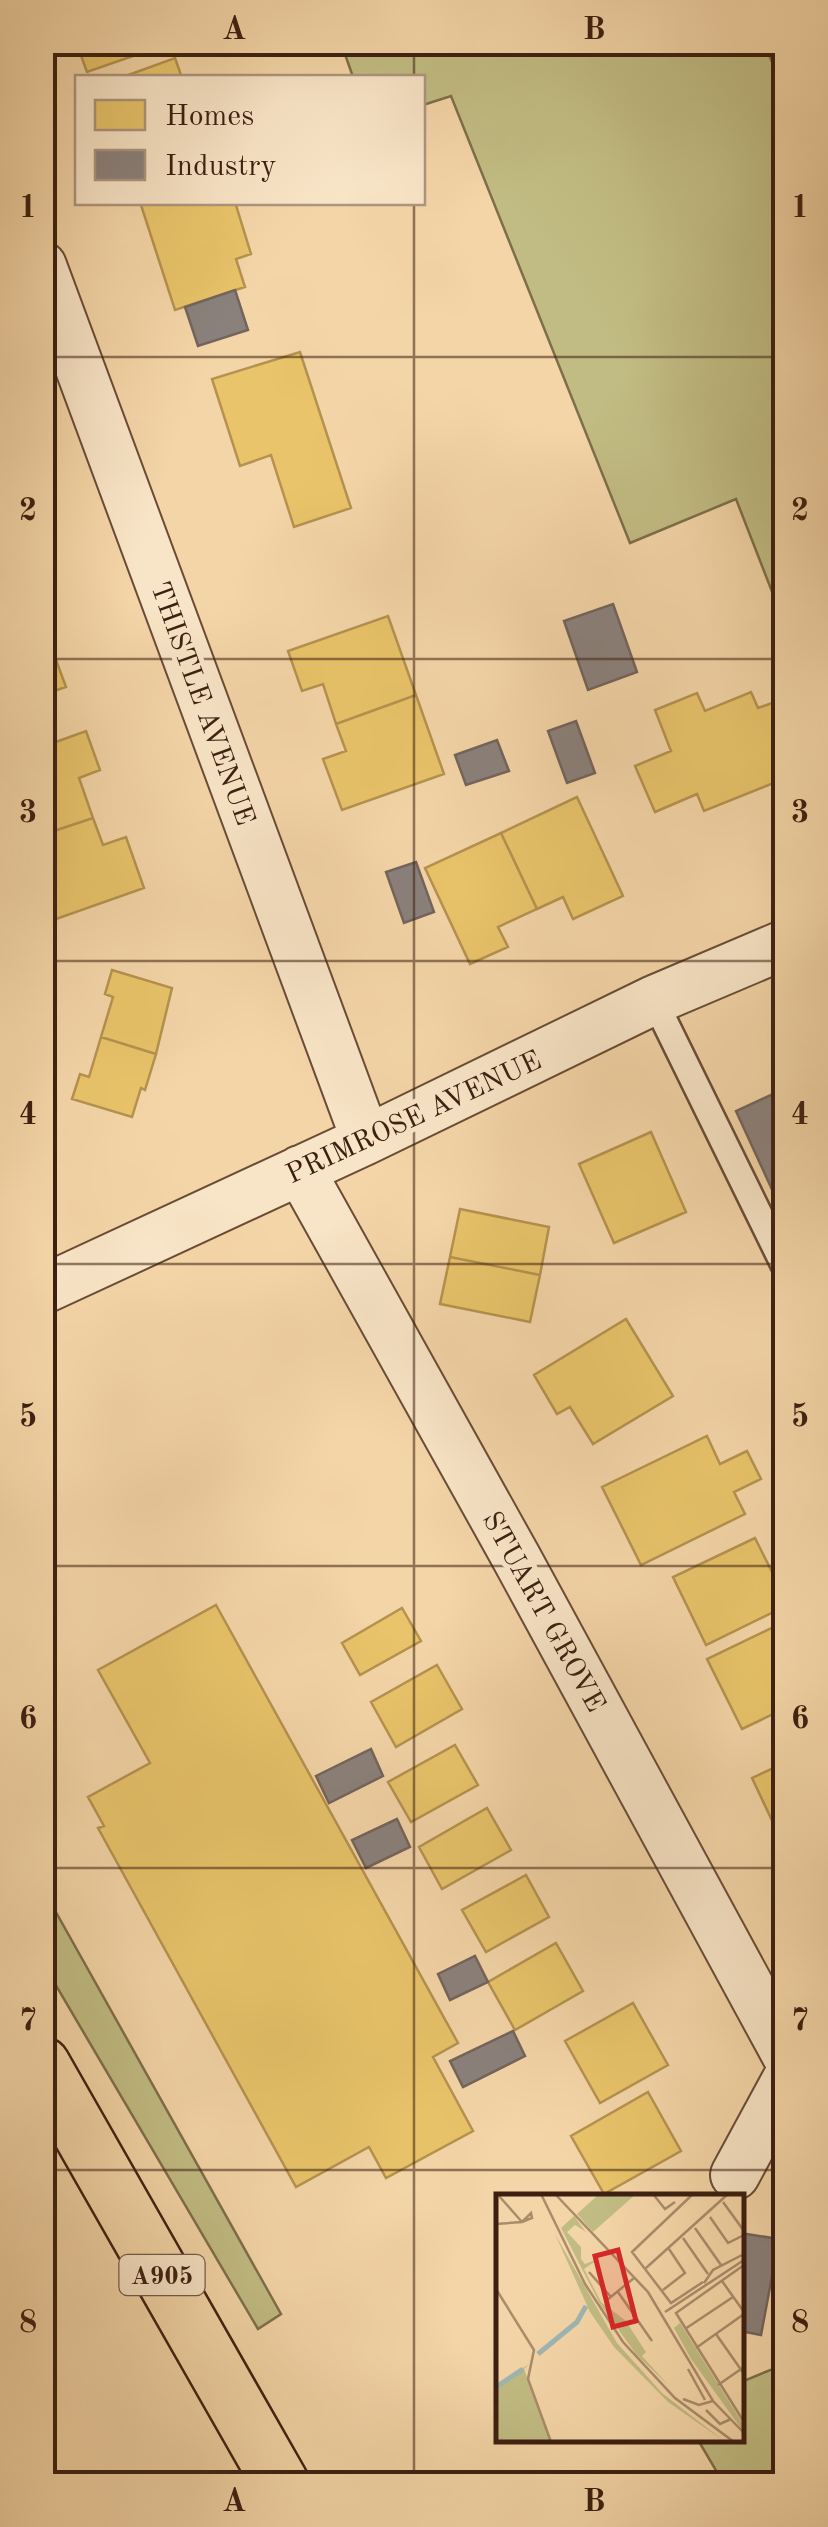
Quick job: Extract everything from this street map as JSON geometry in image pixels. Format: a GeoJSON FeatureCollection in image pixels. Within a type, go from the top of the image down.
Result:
{"type":"FeatureCollection","features":[{"type":"Feature","properties":{"kind":"main road","name":"A905"},"geometry":{"type":"LineString","coordinates":[[42,2065],[281,2484]]}},
{"type":"Feature","properties":{"kind":"street","name":"THISTLE AVENUE"},"geometry":{"type":"LineString","coordinates":[[42,266],[366,1140]]}},
{"type":"Feature","properties":{"kind":"street","name":"PRIMROSE AVENUE"},"geometry":{"type":"LineString","coordinates":[[42,1290],[366,1140],[654,1000],[786,944]]}},
{"type":"Feature","properties":{"kind":"street","name":"STUART GROVE"},"geometry":{"type":"LineString","coordinates":[[300,1170],[786,2054]]}},
{"type":"Feature","properties":{"kind":"street"},"geometry":{"type":"LineString","coordinates":[[736,2175],[786,2081]]}},
{"type":"Feature","properties":{"kind":"lane"},"geometry":{"type":"LineString","coordinates":[[654,1000],[786,1268]]}},
{"type":"Feature","properties":{"kind":"shaded area"},"geometry":{"type":"Polygon","coordinates":[[[341,43],[764,43],[786,95],[785,625],[736,499],[630,543],[451,96],[425,104],[425,75],[352,75],[341,43]]]}},
{"type":"Feature","properties":{"kind":"shaded area"},"geometry":{"type":"Polygon","coordinates":[[[43,1889],[281,2314],[258,2329],[51,1977],[43,1959],[43,1889]]]}},
{"type":"Feature","properties":{"kind":"shaded area"},"geometry":{"type":"Polygon","coordinates":[[[785,2364],[785,2484],[724,2484],[699,2442],[743,2442],[743,2381],[785,2364]]]}},
{"type":"Feature","properties":{"kind":"building: Homes"},"geometry":{"type":"Polygon","coordinates":[[[76,42],[132,42],[136,55],[87,72],[76,42]]]}},
{"type":"Feature","properties":{"kind":"building: Homes"},"geometry":{"type":"Polygon","coordinates":[[[175,58],[181,75],[128,75],[175,58]]]}},
{"type":"Feature","properties":{"kind":"building: Homes"},"geometry":{"type":"Polygon","coordinates":[[[141,205],[236,205],[251,254],[236,259],[245,287],[175,310],[141,205]]]}},
{"type":"Feature","properties":{"kind":"building: Homes"},"geometry":{"type":"Polygon","coordinates":[[[300,352],[351,508],[294,527],[271,455],[240,466],[212,379],[300,352]]]}},
{"type":"Feature","properties":{"kind":"building: Homes"},"geometry":{"type":"Polygon","coordinates":[[[388,616],[416,695],[336,724],[323,684],[302,691],[288,651],[388,616]]]}},
{"type":"Feature","properties":{"kind":"building: Homes"},"geometry":{"type":"Polygon","coordinates":[[[42,622],[66,687],[42,695],[42,622]]]}},
{"type":"Feature","properties":{"kind":"building: Homes"},"geometry":{"type":"Polygon","coordinates":[[[751,692],[758,708],[786,698],[786,778],[704,811],[697,794],[655,812],[635,766],[671,751],[655,710],[697,693],[705,711],[751,692]]]}},
{"type":"Feature","properties":{"kind":"building: Homes"},"geometry":{"type":"Polygon","coordinates":[[[416,695],[444,774],[342,810],[323,759],[346,751],[336,724],[416,695]]]}},
{"type":"Feature","properties":{"kind":"building: Homes"},"geometry":{"type":"Polygon","coordinates":[[[86,731],[100,770],[79,778],[93,818],[42,835],[42,747],[86,731]]]}},
{"type":"Feature","properties":{"kind":"building: Homes"},"geometry":{"type":"Polygon","coordinates":[[[577,797],[623,896],[573,919],[563,897],[537,909],[501,833],[577,797]]]}},
{"type":"Feature","properties":{"kind":"building: Homes"},"geometry":{"type":"Polygon","coordinates":[[[93,818],[103,845],[126,837],[144,888],[42,924],[42,835],[93,818]]]}},
{"type":"Feature","properties":{"kind":"building: Homes"},"geometry":{"type":"Polygon","coordinates":[[[501,833],[537,909],[498,927],[508,947],[470,964],[425,868],[501,833]]]}},
{"type":"Feature","properties":{"kind":"building: Homes"},"geometry":{"type":"Polygon","coordinates":[[[112,970],[172,988],[156,1054],[101,1037],[113,997],[105,994],[112,970]]]}},
{"type":"Feature","properties":{"kind":"building: Homes"},"geometry":{"type":"Polygon","coordinates":[[[101,1037],[156,1054],[132,1117],[72,1099],[80,1074],[89,1077],[101,1037]]]}},
{"type":"Feature","properties":{"kind":"building: Homes"},"geometry":{"type":"Polygon","coordinates":[[[42,1123],[54,1150],[42,1155],[42,1123]]]}},
{"type":"Feature","properties":{"kind":"building: Homes"},"geometry":{"type":"Polygon","coordinates":[[[651,1132],[686,1212],[614,1243],[579,1164],[651,1132]]]}},
{"type":"Feature","properties":{"kind":"building: Homes"},"geometry":{"type":"Polygon","coordinates":[[[460,1209],[549,1227],[540,1275],[450,1257],[460,1209]]]}},
{"type":"Feature","properties":{"kind":"building: Homes"},"geometry":{"type":"Polygon","coordinates":[[[450,1257],[540,1275],[530,1322],[440,1304],[450,1257]]]}},
{"type":"Feature","properties":{"kind":"building: Homes"},"geometry":{"type":"Polygon","coordinates":[[[626,1319],[673,1396],[593,1444],[570,1407],[557,1414],[534,1375],[626,1319]]]}},
{"type":"Feature","properties":{"kind":"building: Homes"},"geometry":{"type":"Polygon","coordinates":[[[707,1436],[720,1464],[747,1451],[761,1479],[734,1492],[745,1514],[641,1565],[602,1487],[707,1436]]]}},
{"type":"Feature","properties":{"kind":"building: Homes"},"geometry":{"type":"Polygon","coordinates":[[[755,1538],[786,1606],[706,1645],[673,1577],[755,1538]]]}},
{"type":"Feature","properties":{"kind":"building: Homes"},"geometry":{"type":"Polygon","coordinates":[[[216,1605],[458,2043],[433,2057],[473,2131],[386,2178],[369,2147],[296,2187],[98,1828],[104,1826],[88,1797],[150,1763],[98,1670],[216,1605]]]}},
{"type":"Feature","properties":{"kind":"building: Homes"},"geometry":{"type":"Polygon","coordinates":[[[402,1608],[421,1641],[360,1675],[342,1643],[402,1608]]]}},
{"type":"Feature","properties":{"kind":"building: Homes"},"geometry":{"type":"Polygon","coordinates":[[[786,1621],[786,1708],[742,1729],[707,1659],[786,1621]]]}},
{"type":"Feature","properties":{"kind":"building: Homes"},"geometry":{"type":"Polygon","coordinates":[[[437,1665],[462,1709],[396,1747],[371,1702],[437,1665]]]}},
{"type":"Feature","properties":{"kind":"building: Homes"},"geometry":{"type":"Polygon","coordinates":[[[455,1745],[478,1785],[411,1822],[388,1782],[455,1745]]]}},
{"type":"Feature","properties":{"kind":"building: Homes"},"geometry":{"type":"Polygon","coordinates":[[[786,1762],[786,1848],[785,1848],[752,1778],[786,1762]]]}},
{"type":"Feature","properties":{"kind":"building: Homes"},"geometry":{"type":"Polygon","coordinates":[[[487,1808],[511,1850],[442,1889],[419,1847],[487,1808]]]}},
{"type":"Feature","properties":{"kind":"building: Homes"},"geometry":{"type":"Polygon","coordinates":[[[526,1875],[549,1917],[486,1952],[462,1910],[526,1875]]]}},
{"type":"Feature","properties":{"kind":"building: Homes"},"geometry":{"type":"Polygon","coordinates":[[[556,1943],[583,1991],[515,2030],[488,1982],[556,1943]]]}},
{"type":"Feature","properties":{"kind":"building: Homes"},"geometry":{"type":"Polygon","coordinates":[[[633,2003],[668,2065],[600,2103],[565,2041],[633,2003]]]}},
{"type":"Feature","properties":{"kind":"building: Homes"},"geometry":{"type":"Polygon","coordinates":[[[648,2092],[681,2151],[604,2194],[571,2136],[648,2092]]]}},
{"type":"Feature","properties":{"kind":"building: Industry"},"geometry":{"type":"Polygon","coordinates":[[[235,290],[248,330],[198,346],[185,307],[235,290]]]}},
{"type":"Feature","properties":{"kind":"building: Industry"},"geometry":{"type":"Polygon","coordinates":[[[613,604],[637,672],[588,690],[564,621],[613,604]]]}},
{"type":"Feature","properties":{"kind":"building: Industry"},"geometry":{"type":"Polygon","coordinates":[[[576,721],[595,773],[567,783],[548,731],[576,721]]]}},
{"type":"Feature","properties":{"kind":"building: Industry"},"geometry":{"type":"Polygon","coordinates":[[[497,740],[509,771],[466,785],[455,755],[497,740]]]}},
{"type":"Feature","properties":{"kind":"building: Industry"},"geometry":{"type":"Polygon","coordinates":[[[416,862],[434,912],[404,923],[386,872],[416,862]]]}},
{"type":"Feature","properties":{"kind":"building: Industry"},"geometry":{"type":"Polygon","coordinates":[[[786,1088],[786,1220],[736,1111],[786,1088]]]}},
{"type":"Feature","properties":{"kind":"building: Industry"},"geometry":{"type":"Polygon","coordinates":[[[371,1749],[383,1776],[329,1803],[316,1776],[371,1749]]]}},
{"type":"Feature","properties":{"kind":"building: Industry"},"geometry":{"type":"Polygon","coordinates":[[[397,1819],[410,1847],[366,1868],[352,1840],[397,1819]]]}},
{"type":"Feature","properties":{"kind":"building: Industry"},"geometry":{"type":"Polygon","coordinates":[[[475,1956],[488,1982],[450,2000],[438,1974],[475,1956]]]}},
{"type":"Feature","properties":{"kind":"building: Industry"},"geometry":{"type":"Polygon","coordinates":[[[513,2031],[525,2056],[463,2087],[450,2061],[513,2031]]]}},
{"type":"Feature","properties":{"kind":"building: Industry"},"geometry":{"type":"Polygon","coordinates":[[[743,2233],[779,2239],[761,2335],[743,2332],[743,2233]]]}}]}
